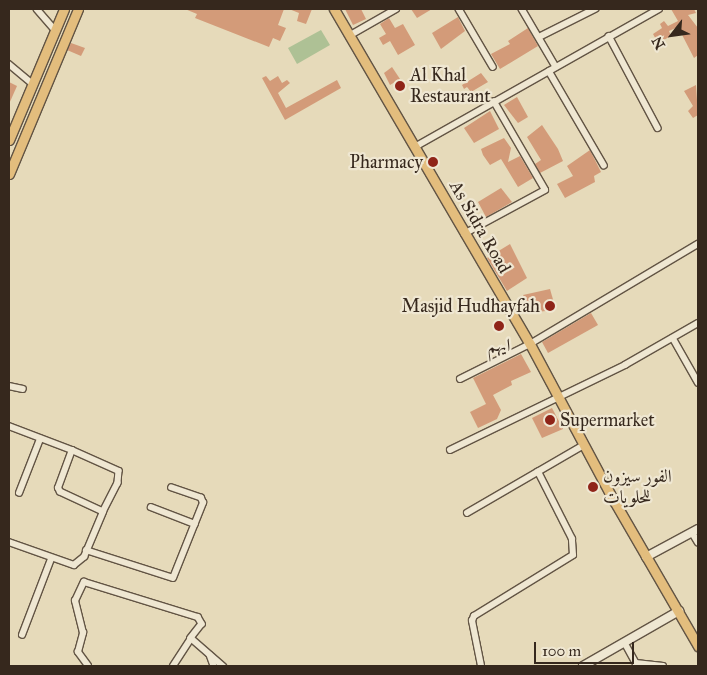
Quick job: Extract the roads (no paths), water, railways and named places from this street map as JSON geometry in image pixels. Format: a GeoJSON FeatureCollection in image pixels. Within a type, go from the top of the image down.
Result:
{"type":"FeatureCollection","features":[{"type":"Feature","properties":{"kind":"main road"},"geometry":{"type":"LineString","coordinates":[[9,140],[64,9]]}},
{"type":"Feature","properties":{"kind":"main road"},"geometry":{"type":"LineString","coordinates":[[9,174],[78,9]]}},
{"type":"Feature","properties":{"kind":"main road","name":"As Sidra Road"},"geometry":{"type":"LineString","coordinates":[[334,9],[530,344],[646,557],[698,646]]}},
{"type":"Feature","properties":{"kind":"street"},"geometry":{"type":"LineString","coordinates":[[37,9],[55,30]]}},
{"type":"Feature","properties":{"kind":"street"},"geometry":{"type":"LineString","coordinates":[[349,36],[396,9]]}},
{"type":"Feature","properties":{"kind":"street"},"geometry":{"type":"LineString","coordinates":[[459,9],[493,67]]}},
{"type":"Feature","properties":{"kind":"street"},"geometry":{"type":"LineString","coordinates":[[522,9],[556,67]]}},
{"type":"Feature","properties":{"kind":"street"},"geometry":{"type":"LineString","coordinates":[[539,37],[595,9]]}},
{"type":"Feature","properties":{"kind":"street"},"geometry":{"type":"LineString","coordinates":[[414,147],[659,9]]}},
{"type":"Feature","properties":{"kind":"street"},"geometry":{"type":"LineString","coordinates":[[609,36],[658,128]]}},
{"type":"Feature","properties":{"kind":"street"},"geometry":{"type":"LineString","coordinates":[[9,64],[32,83]]}},
{"type":"Feature","properties":{"kind":"street"},"geometry":{"type":"LineString","coordinates":[[549,71],[604,165]]}},
{"type":"Feature","properties":{"kind":"street"},"geometry":{"type":"LineString","coordinates":[[464,234],[545,190],[494,102]]}},
{"type":"Feature","properties":{"kind":"street"},"geometry":{"type":"LineString","coordinates":[[460,379],[530,344],[698,244]]}},
{"type":"Feature","properties":{"kind":"street"},"geometry":{"type":"LineString","coordinates":[[450,450],[559,397],[698,323]]}},
{"type":"Feature","properties":{"kind":"street"},"geometry":{"type":"LineString","coordinates":[[672,338],[698,382]]}},
{"type":"Feature","properties":{"kind":"street"},"geometry":{"type":"LineString","coordinates":[[9,386],[23,389]]}},
{"type":"Feature","properties":{"kind":"street"},"geometry":{"type":"LineString","coordinates":[[9,426],[72,450],[120,473],[84,557],[74,565],[51,559],[9,542]]}},
{"type":"Feature","properties":{"kind":"street"},"geometry":{"type":"LineString","coordinates":[[19,493],[40,439]]}},
{"type":"Feature","properties":{"kind":"street"},"geometry":{"type":"LineString","coordinates":[[467,513],[584,445]]}},
{"type":"Feature","properties":{"kind":"street"},"geometry":{"type":"LineString","coordinates":[[72,450],[60,492],[103,512]]}},
{"type":"Feature","properties":{"kind":"street"},"geometry":{"type":"LineString","coordinates":[[481,666],[472,621],[474,616],[573,555],[572,538],[538,472]]}},
{"type":"Feature","properties":{"kind":"street"},"geometry":{"type":"LineString","coordinates":[[86,550],[173,578],[203,500],[172,488]]}},
{"type":"Feature","properties":{"kind":"street"},"geometry":{"type":"LineString","coordinates":[[151,507],[195,524]]}},
{"type":"Feature","properties":{"kind":"street"},"geometry":{"type":"LineString","coordinates":[[646,557],[695,530],[698,542]]}},
{"type":"Feature","properties":{"kind":"street"},"geometry":{"type":"LineString","coordinates":[[22,635],[51,559]]}},
{"type":"Feature","properties":{"kind":"street"},"geometry":{"type":"LineString","coordinates":[[88,666],[78,652],[82,633],[75,601],[84,582],[198,617],[202,624],[172,666]]}},
{"type":"Feature","properties":{"kind":"street"},"geometry":{"type":"LineString","coordinates":[[583,666],[679,611]]}},
{"type":"Feature","properties":{"kind":"street"},"geometry":{"type":"LineString","coordinates":[[191,638],[223,666]]}},
{"type":"Feature","properties":{"kind":"street"},"geometry":{"type":"LineString","coordinates":[[624,643],[636,663],[663,666]]}},
{"type":"Feature","properties":{"kind":"street"},"geometry":{"type":"LineString","coordinates":[[209,653],[214,666]]}},
{"type":"Feature","properties":{"kind":"place","name":"Al Khal Restaurant"},"geometry":{"type":"Point","coordinates":[400,86]}},
{"type":"Feature","properties":{"kind":"place","name":"Pharmacy"},"geometry":{"type":"Point","coordinates":[433,162]}},
{"type":"Feature","properties":{"kind":"place","name":"Masjid Hudhayfah"},"geometry":{"type":"Point","coordinates":[550,306]}},
{"type":"Feature","properties":{"kind":"place","name":"ايهم"},"geometry":{"type":"Point","coordinates":[499,326]}},
{"type":"Feature","properties":{"kind":"place","name":"Supermarket"},"geometry":{"type":"Point","coordinates":[550,420]}},
{"type":"Feature","properties":{"kind":"place","name":"الفور سيزون للحلويات"},"geometry":{"type":"Point","coordinates":[593,487]}}]}
